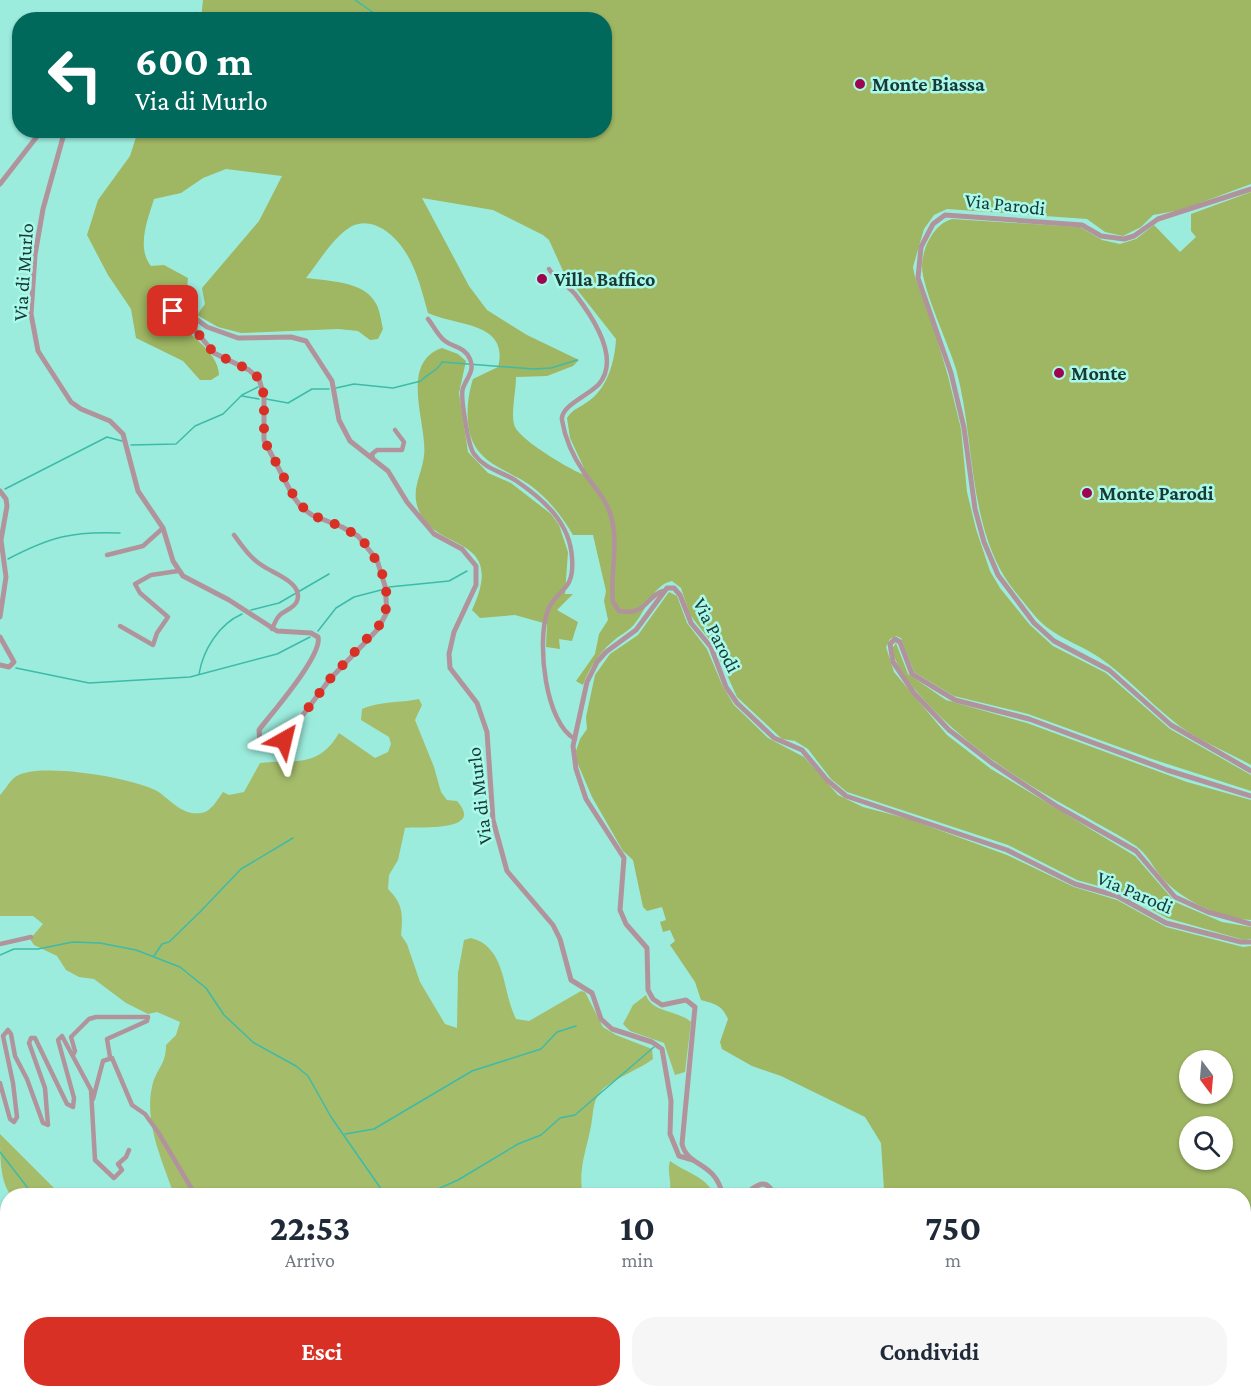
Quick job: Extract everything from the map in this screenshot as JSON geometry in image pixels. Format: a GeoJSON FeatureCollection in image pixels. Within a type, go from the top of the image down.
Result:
{"type":"FeatureCollection","features":[{"type":"Feature","properties":{"kind":"street"},"geometry":{"type":"LineString","coordinates":[[0,184],[36,138]]}},
{"type":"Feature","properties":{"kind":"street","name":"Via di Murlo"},"geometry":{"type":"LineString","coordinates":[[63,138],[44,209],[35,255],[32,314],[38,351],[61,389],[75,406],[116,425],[126,438],[138,491],[163,528]]}},
{"type":"Feature","properties":{"kind":"street","name":"Via Parodi"},"geometry":{"type":"LineString","coordinates":[[1251,189],[1158,219],[1134,236],[1120,240],[1101,236],[1082,225],[945,215],[939,217],[927,233],[921,247],[917,269],[951,373],[964,428],[975,509],[984,542],[998,575],[1034,623],[1054,641],[1109,670],[1171,725],[1251,771]]}},
{"type":"Feature","properties":{"kind":"street"},"geometry":{"type":"LineString","coordinates":[[549,269],[574,293],[590,316],[605,347],[607,361],[604,377],[588,396],[563,410],[562,416],[572,450],[585,474],[604,498],[611,516],[613,602],[619,611],[633,612],[644,607],[663,591]]}},
{"type":"Feature","properties":{"kind":"street"},"geometry":{"type":"LineString","coordinates":[[107,555],[142,546],[163,528],[173,561],[178,571],[188,579],[230,600],[272,629],[283,632],[311,633],[318,637],[319,645],[288,694],[258,730],[260,743],[272,746],[284,740],[330,679],[378,629],[387,612],[388,600],[380,567],[364,542],[342,527],[312,515],[297,502],[264,440],[261,382],[249,370],[214,353],[195,330],[174,313],[174,307],[179,305],[207,327],[238,339],[291,337],[306,341],[332,381],[339,420],[345,434],[373,459]]}},
{"type":"Feature","properties":{"kind":"street"},"geometry":{"type":"LineString","coordinates":[[429,319],[443,339],[461,347],[470,360],[471,374],[462,392],[464,417],[471,449],[489,469],[514,480],[555,512],[568,534],[573,560],[570,580],[565,590],[549,605],[544,623],[542,646],[554,714],[562,729],[575,739]]}},
{"type":"Feature","properties":{"kind":"street"},"geometry":{"type":"LineString","coordinates":[[373,459],[374,451],[402,450],[404,442],[395,430]]}},
{"type":"Feature","properties":{"kind":"street","name":"Via di Murlo"},"geometry":{"type":"LineString","coordinates":[[373,459],[388,471],[407,502],[434,534],[462,549],[476,566],[474,591],[453,639],[449,659],[451,670],[477,703],[487,732],[493,820],[507,871],[553,926],[560,939],[571,980],[592,993],[601,1019],[612,1029],[652,1042],[662,1049],[671,1101],[671,1141],[679,1156],[693,1160]]}},
{"type":"Feature","properties":{"kind":"street"},"geometry":{"type":"LineString","coordinates":[[0,491],[6,499],[7,506],[1,540],[6,577],[0,617]]}},
{"type":"Feature","properties":{"kind":"street"},"geometry":{"type":"LineString","coordinates":[[234,534],[262,566],[285,579],[298,597],[296,604],[279,616],[272,629]]}},
{"type":"Feature","properties":{"kind":"street"},"geometry":{"type":"LineString","coordinates":[[120,626],[153,645],[157,633],[168,617],[140,593],[135,584],[151,576],[178,571]]}},
{"type":"Feature","properties":{"kind":"street","name":"Via Parodi"},"geometry":{"type":"LineString","coordinates":[[720,1188],[714,1173],[693,1160],[683,1150],[681,1139],[695,1007],[686,1000],[662,1005],[650,994],[647,985],[649,958],[647,948],[626,924],[620,910],[624,858],[586,799],[574,761],[575,739],[589,675],[606,651],[638,628],[663,591],[674,588],[680,595],[687,617],[711,647],[726,687],[737,702],[774,738],[802,750],[827,780],[846,796],[1007,850],[1075,884],[1117,896],[1166,923],[1241,942],[1251,942]]}},
{"type":"Feature","properties":{"kind":"street"},"geometry":{"type":"LineString","coordinates":[[0,637],[14,662],[9,667],[0,665]]}},
{"type":"Feature","properties":{"kind":"street","name":"Via Parodi"},"geometry":{"type":"LineString","coordinates":[[1251,796],[1167,770],[1029,719],[955,700],[912,674],[900,642],[895,639],[890,644],[891,658],[897,670],[949,730],[993,765],[1058,807],[1136,851],[1175,897],[1208,912],[1251,924]]}},
{"type":"Feature","properties":{"kind":"street"},"geometry":{"type":"LineString","coordinates":[[0,944],[31,937]]}},
{"type":"Feature","properties":{"kind":"street"},"geometry":{"type":"LineString","coordinates":[[73,1055],[75,1051],[71,1036],[89,1019],[103,1016],[148,1017],[147,1021],[107,1039],[110,1057],[132,1105],[145,1114],[158,1132],[191,1188]]}},
{"type":"Feature","properties":{"kind":"street"},"geometry":{"type":"LineString","coordinates":[[0,1083],[9,1117],[14,1122],[16,1117],[14,1090],[3,1036],[8,1030],[11,1034],[15,1056],[27,1079],[43,1123],[48,1126],[50,1120],[45,1088],[29,1041],[36,1039],[67,1104],[72,1107],[74,1098],[60,1036],[64,1039],[89,1084],[93,1099],[93,1155],[98,1164],[115,1177],[122,1169],[118,1164],[126,1157],[129,1150]]}},
{"type":"Feature","properties":{"kind":"street"},"geometry":{"type":"LineString","coordinates":[[93,1099],[98,1090],[103,1061],[110,1057]]}},
{"type":"Feature","properties":{"kind":"street"},"geometry":{"type":"LineString","coordinates":[[753,1188],[765,1183],[771,1188]]}},
{"type":"Feature","properties":{"kind":"green space"},"geometry":{"type":"Polygon","coordinates":[[[203,0],[1251,0],[1251,184],[1181,210],[1153,215],[1141,227],[1123,236],[1105,232],[1087,219],[947,209],[934,215],[924,229],[913,267],[948,376],[961,429],[967,492],[976,529],[990,571],[1000,588],[1030,625],[1053,646],[1106,673],[1170,729],[1251,775],[1251,791],[1152,759],[1028,714],[954,696],[914,672],[901,638],[896,636],[890,639],[886,647],[894,672],[947,735],[991,769],[1135,856],[1175,902],[1222,922],[1251,927],[1251,939],[1244,940],[1167,918],[1120,892],[1077,880],[1008,845],[847,792],[831,779],[808,749],[795,741],[782,739],[737,697],[713,644],[690,615],[681,588],[672,581],[665,583],[655,592],[634,625],[602,652],[583,685],[576,681],[595,654],[599,634],[608,620],[604,601],[606,591],[593,535],[573,535],[541,494],[529,484],[492,464],[481,454],[471,438],[468,407],[473,379],[498,367],[500,352],[496,341],[478,328],[428,313],[408,255],[383,229],[368,223],[352,226],[345,231],[306,278],[344,283],[369,295],[378,308],[383,329],[378,339],[370,340],[358,331],[338,329],[241,333],[218,327],[197,315],[205,304],[202,288],[259,221],[282,176],[226,169],[203,178],[181,193],[154,199],[146,224],[144,250],[151,266],[164,265],[188,278],[186,301],[171,305],[169,315],[200,342],[217,366],[219,375],[211,380],[200,380],[183,361],[136,338],[131,309],[108,275],[87,235],[98,200],[130,156],[136,138],[612,138],[612,12],[202,12],[203,0]],[[422,198],[469,286],[487,310],[527,335],[579,360],[573,366],[547,376],[516,377],[513,413],[514,424],[524,437],[555,459],[582,474],[584,468],[570,438],[567,418],[602,388],[612,364],[616,339],[564,273],[549,240],[493,210],[422,198]]]}},
{"type":"Feature","properties":{"kind":"green space"},"geometry":{"type":"Polygon","coordinates":[[[1251,192],[1251,765],[1181,727],[1110,665],[1042,623],[1016,593],[1000,569],[982,521],[956,369],[930,301],[922,265],[931,237],[940,226],[952,219],[1080,227],[1102,240],[1120,244],[1136,239],[1154,225],[1180,252],[1196,237],[1191,231],[1191,214],[1251,192]]]}},
{"type":"Feature","properties":{"kind":"green space"},"geometry":{"type":"Polygon","coordinates":[[[442,348],[458,354],[466,361],[459,393],[468,452],[488,473],[511,483],[551,514],[559,525],[568,552],[565,594],[573,594],[557,610],[578,622],[572,641],[559,639],[560,649],[546,647],[547,624],[515,615],[480,618],[472,610],[481,585],[481,567],[474,555],[436,531],[425,521],[417,505],[416,487],[424,456],[418,381],[421,367],[429,356],[442,348]]]}},
{"type":"Feature","properties":{"kind":"green space"},"geometry":{"type":"Polygon","coordinates":[[[669,592],[677,596],[687,623],[707,649],[723,687],[734,705],[768,738],[804,757],[838,795],[863,807],[909,819],[1007,855],[1074,887],[1117,900],[1166,927],[1243,947],[1251,946],[1251,1188],[884,1188],[881,1143],[865,1117],[781,1076],[752,1066],[722,1049],[720,1042],[728,1019],[726,1014],[718,1006],[701,1000],[695,982],[670,945],[675,941],[670,930],[663,932],[660,922],[666,920],[662,907],[647,911],[643,907],[633,860],[623,851],[592,797],[577,762],[576,751],[587,729],[586,717],[595,675],[610,654],[638,635],[669,592]]]}},
{"type":"Feature","properties":{"kind":"green space"},"geometry":{"type":"Polygon","coordinates":[[[896,643],[908,674],[946,700],[1027,723],[1187,782],[1251,800],[1251,920],[1227,916],[1191,901],[1162,878],[1136,846],[1039,791],[971,744],[940,717],[906,677],[894,657],[892,649],[896,643]]]}},
{"type":"Feature","properties":{"kind":"green space"},"geometry":{"type":"Polygon","coordinates":[[[419,699],[422,705],[415,720],[434,767],[441,792],[447,800],[457,801],[464,811],[463,818],[446,826],[405,828],[398,860],[389,875],[388,889],[399,905],[402,915],[401,935],[407,944],[420,982],[445,1024],[457,1028],[458,973],[464,940],[471,938],[483,943],[497,960],[516,1019],[529,1021],[581,991],[585,992],[603,1027],[616,1035],[652,1049],[653,1059],[604,1088],[597,1097],[583,1163],[582,1188],[172,1188],[156,1142],[150,1101],[152,1087],[166,1052],[166,1045],[176,1035],[180,1022],[157,1012],[148,1014],[126,1003],[94,979],[79,977],[66,970],[57,956],[34,945],[30,939],[43,924],[33,916],[0,916],[0,795],[15,777],[26,772],[64,771],[108,777],[145,786],[157,791],[182,810],[201,813],[211,808],[223,792],[229,795],[244,792],[260,763],[305,760],[314,757],[323,752],[339,733],[375,758],[388,752],[391,744],[389,737],[361,720],[362,709],[382,703],[419,699]]]}},
{"type":"Feature","properties":{"kind":"green space"},"geometry":{"type":"Polygon","coordinates":[[[646,995],[649,1001],[659,1008],[691,1022],[685,1072],[675,1075],[664,1043],[630,1031],[623,1024],[633,1005],[646,995]]]}},
{"type":"Feature","properties":{"kind":"green space"},"geometry":{"type":"Polygon","coordinates":[[[0,1134],[54,1188],[6,1188],[1,1159],[0,1134]]]}},
{"type":"Feature","properties":{"kind":"green space"},"geometry":{"type":"Polygon","coordinates":[[[670,1161],[701,1179],[711,1188],[670,1188],[670,1161]]]}},
{"type":"Feature","properties":{"kind":"waterway"},"geometry":{"type":"LineString","coordinates":[[355,0],[372,12]]}},
{"type":"Feature","properties":{"kind":"waterway"},"geometry":{"type":"LineString","coordinates":[[336,388],[354,384],[393,388],[421,381],[442,362],[534,369],[551,368],[577,360]]}},
{"type":"Feature","properties":{"kind":"waterway"},"geometry":{"type":"LineString","coordinates":[[131,445],[176,444],[195,426],[223,414],[242,395],[258,387]]}},
{"type":"Feature","properties":{"kind":"waterway"},"geometry":{"type":"LineString","coordinates":[[266,399],[288,403],[312,389],[329,389]]}},
{"type":"Feature","properties":{"kind":"waterway"},"geometry":{"type":"LineString","coordinates":[[242,396],[259,399]]}},
{"type":"Feature","properties":{"kind":"waterway"},"geometry":{"type":"LineString","coordinates":[[5,489],[107,437],[122,441]]}},
{"type":"Feature","properties":{"kind":"waterway"},"geometry":{"type":"LineString","coordinates":[[8,559],[36,545],[62,537],[88,533],[120,533]]}},
{"type":"Feature","properties":{"kind":"waterway"},"geometry":{"type":"LineString","coordinates":[[389,587],[449,581],[467,571]]}},
{"type":"Feature","properties":{"kind":"waterway"},"geometry":{"type":"LineString","coordinates":[[251,610],[279,603],[329,574]]}},
{"type":"Feature","properties":{"kind":"waterway"},"geometry":{"type":"LineString","coordinates":[[318,631],[336,608],[354,597],[381,590]]}},
{"type":"Feature","properties":{"kind":"waterway"},"geometry":{"type":"LineString","coordinates":[[199,674],[204,656],[213,639],[226,624],[242,614]]}},
{"type":"Feature","properties":{"kind":"waterway"},"geometry":{"type":"LineString","coordinates":[[16,668],[89,683],[190,677],[277,654],[310,637]]}},
{"type":"Feature","properties":{"kind":"waterway"},"geometry":{"type":"LineString","coordinates":[[154,956],[162,944],[169,942],[241,869],[293,838]]}},
{"type":"Feature","properties":{"kind":"waterway"},"geometry":{"type":"LineString","coordinates":[[0,955],[14,949],[38,949],[73,942],[100,943],[136,950],[180,967],[206,988],[224,1015],[254,1043],[296,1066],[308,1076],[331,1117],[380,1188]]}},
{"type":"Feature","properties":{"kind":"waterway"},"geometry":{"type":"LineString","coordinates":[[345,1134],[374,1129],[472,1071],[541,1049],[557,1032],[576,1026]]}},
{"type":"Feature","properties":{"kind":"waterway"},"geometry":{"type":"LineString","coordinates":[[440,1188],[458,1180],[518,1144],[541,1135],[560,1118],[575,1115],[654,1047]]}},
{"type":"Feature","properties":{"kind":"waterway"},"geometry":{"type":"LineString","coordinates":[[0,1152],[28,1188]]}},
{"type":"Feature","properties":{"kind":"place","name":"Monte Biassa"},"geometry":{"type":"Point","coordinates":[860,84]}},
{"type":"Feature","properties":{"kind":"place","name":"Villa Baffico"},"geometry":{"type":"Point","coordinates":[542,279]}},
{"type":"Feature","properties":{"kind":"place","name":"Monte"},"geometry":{"type":"Point","coordinates":[1059,373]}},
{"type":"Feature","properties":{"kind":"place","name":"Monte Parodi"},"geometry":{"type":"Point","coordinates":[1087,493]}},
{"type":"Feature","properties":{"kind":"route"},"geometry":{"type":"LineString","coordinates":[[173,311],[195,330],[214,353],[249,370],[260,379],[264,396],[262,430],[264,440],[297,502],[312,515],[358,536],[370,549],[382,573],[388,600],[387,612],[383,621],[330,679],[284,740]]}}]}
